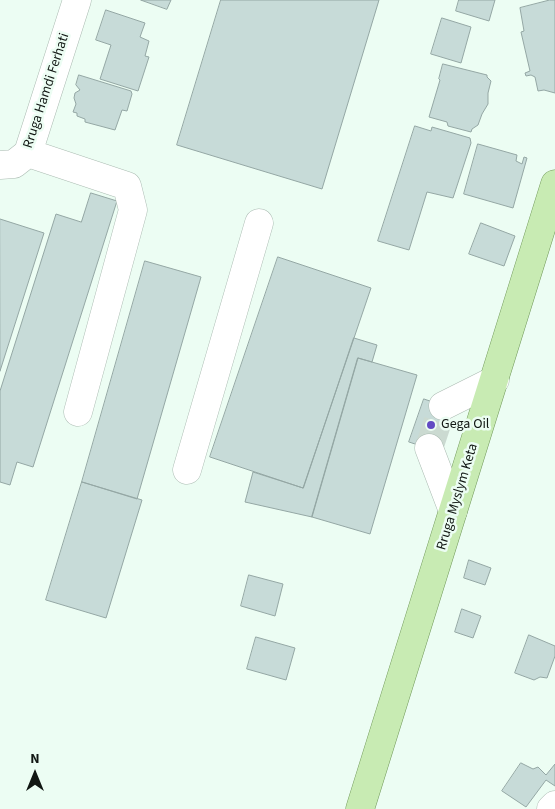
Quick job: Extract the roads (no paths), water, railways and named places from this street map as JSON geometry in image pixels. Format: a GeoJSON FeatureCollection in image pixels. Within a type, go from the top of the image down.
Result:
{"type":"FeatureCollection","features":[{"type":"Feature","properties":{"kind":"main road","name":"Rruga Myslym Keta"},"geometry":{"type":"LineString","coordinates":[[360,809],[555,184]]}},
{"type":"Feature","properties":{"kind":"street","name":"Rruga Hamdi Ferhati"},"geometry":{"type":"LineString","coordinates":[[0,165],[14,164],[28,153],[77,0]]}},
{"type":"Feature","properties":{"kind":"street"},"geometry":{"type":"LineString","coordinates":[[28,153],[128,186],[133,210],[78,412]]}},
{"type":"Feature","properties":{"kind":"street"},"geometry":{"type":"LineString","coordinates":[[187,470],[259,223]]}},
{"type":"Feature","properties":{"kind":"street"},"geometry":{"type":"LineString","coordinates":[[443,406],[495,380]]}},
{"type":"Feature","properties":{"kind":"street"},"geometry":{"type":"LineString","coordinates":[[429,448],[453,511]]}},
{"type":"Feature","properties":{"kind":"street"},"geometry":{"type":"LineString","coordinates":[[551,809],[555,805]]}},
{"type":"Feature","properties":{"kind":"tunnel"},"geometry":{"type":"LineString","coordinates":[[429,448],[443,406]]}},
{"type":"Feature","properties":{"kind":"place","name":"Gega Oil"},"geometry":{"type":"Point","coordinates":[431,425]}}]}
